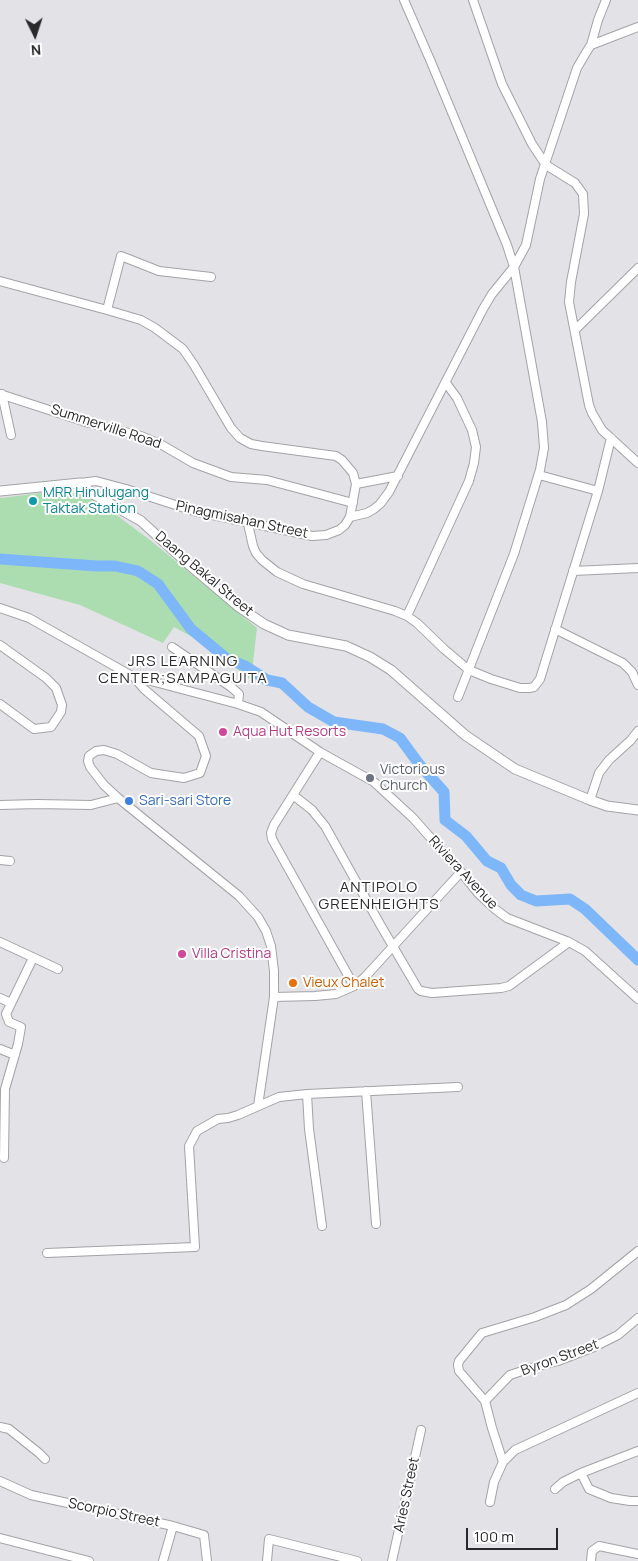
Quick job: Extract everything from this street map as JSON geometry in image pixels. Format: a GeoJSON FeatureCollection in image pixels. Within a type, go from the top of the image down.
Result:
{"type":"FeatureCollection","features":[{"type":"Feature","properties":{"kind":"street"},"geometry":{"type":"LineString","coordinates":[[404,0],[432,62],[514,267],[542,422],[544,448],[539,475],[514,554],[458,698]]}},
{"type":"Feature","properties":{"kind":"street"},"geometry":{"type":"LineString","coordinates":[[473,0],[505,91],[522,127],[546,165],[575,183],[583,194],[584,214],[569,293],[589,405],[596,422],[638,463]]}},
{"type":"Feature","properties":{"kind":"street"},"geometry":{"type":"LineString","coordinates":[[0,281],[141,320],[155,328],[183,349],[227,422],[240,438],[251,444],[336,456],[353,473],[356,484],[350,517],[367,512],[380,504],[389,492],[483,309],[514,267],[526,245],[540,179],[578,68],[591,45],[606,0]]}},
{"type":"Feature","properties":{"kind":"street"},"geometry":{"type":"LineString","coordinates":[[591,45],[638,27]]}},
{"type":"Feature","properties":{"kind":"street"},"geometry":{"type":"LineString","coordinates":[[107,310],[121,256],[159,270],[211,277]]}},
{"type":"Feature","properties":{"kind":"street"},"geometry":{"type":"LineString","coordinates":[[575,330],[638,268]]}},
{"type":"Feature","properties":{"kind":"street"},"geometry":{"type":"LineString","coordinates":[[407,616],[470,481],[474,463],[476,446],[472,430],[457,398],[446,383]]}},
{"type":"Feature","properties":{"kind":"street"},"geometry":{"type":"LineString","coordinates":[[1,394],[11,435]]}},
{"type":"Feature","properties":{"kind":"street","name":"Summerville Road"},"geometry":{"type":"LineString","coordinates":[[1,394],[89,423],[141,436],[162,444],[193,463],[231,477],[267,480],[353,503]]}},
{"type":"Feature","properties":{"kind":"street"},"geometry":{"type":"LineString","coordinates":[[248,524],[256,553],[277,572],[303,584],[407,616],[469,670],[520,688],[534,687],[540,678],[598,491],[611,438]]}},
{"type":"Feature","properties":{"kind":"street"},"geometry":{"type":"LineString","coordinates":[[539,475],[598,491]]}},
{"type":"Feature","properties":{"kind":"street"},"geometry":{"type":"LineString","coordinates":[[356,484],[398,476]]}},
{"type":"Feature","properties":{"kind":"street","name":"Pinagmisahan Street"},"geometry":{"type":"LineString","coordinates":[[80,483],[96,481],[194,512],[312,536],[326,535],[339,530],[350,517]]}},
{"type":"Feature","properties":{"kind":"street"},"geometry":{"type":"LineString","coordinates":[[0,491],[80,483]]}},
{"type":"Feature","properties":{"kind":"street","name":"Daang Bakal Street"},"geometry":{"type":"LineString","coordinates":[[80,483],[93,494],[140,521],[240,607],[264,624],[288,635],[346,646],[370,657],[392,670],[465,735],[515,768],[607,806],[638,810]]}},
{"type":"Feature","properties":{"kind":"street"},"geometry":{"type":"LineString","coordinates":[[573,571],[638,568]]}},
{"type":"Feature","properties":{"kind":"street"},"geometry":{"type":"LineString","coordinates":[[0,608],[29,618],[132,676],[144,689],[199,736],[206,756],[200,773],[184,778],[151,773],[117,754],[104,750],[96,751],[89,756],[88,761],[90,767],[104,785],[118,798],[239,896],[258,917],[266,931],[271,946],[274,996],[258,1106]]}},
{"type":"Feature","properties":{"kind":"street"},"geometry":{"type":"LineString","coordinates":[[555,629],[623,664],[632,672],[638,685]]}},
{"type":"Feature","properties":{"kind":"street"},"geometry":{"type":"LineString","coordinates":[[0,645],[22,662],[35,669],[51,683],[56,688],[62,704],[61,712],[51,727],[34,729],[0,704]]}},
{"type":"Feature","properties":{"kind":"street"},"geometry":{"type":"LineString","coordinates":[[172,647],[231,687],[239,694],[238,704]]}},
{"type":"Feature","properties":{"kind":"street","name":"Riviera Avenue"},"geometry":{"type":"LineString","coordinates":[[132,676],[238,704],[261,712],[320,752],[374,782],[413,818],[478,893],[495,909],[507,918],[569,942],[585,951],[638,999]]}},
{"type":"Feature","properties":{"kind":"street"},"geometry":{"type":"LineString","coordinates":[[590,800],[599,773],[609,760],[638,731]]}},
{"type":"Feature","properties":{"kind":"street"},"geometry":{"type":"LineString","coordinates":[[320,752],[274,824],[271,833],[272,839],[354,986]]}},
{"type":"Feature","properties":{"kind":"street"},"geometry":{"type":"LineString","coordinates":[[293,795],[312,810],[326,826],[418,989],[426,993],[432,993],[509,986],[569,942]]}},
{"type":"Feature","properties":{"kind":"street"},"geometry":{"type":"LineString","coordinates":[[0,805],[91,805],[118,798]]}},
{"type":"Feature","properties":{"kind":"street"},"geometry":{"type":"LineString","coordinates":[[0,860],[10,861]]}},
{"type":"Feature","properties":{"kind":"street"},"geometry":{"type":"LineString","coordinates":[[274,996],[336,994],[354,986],[365,977],[461,872]]}},
{"type":"Feature","properties":{"kind":"street"},"geometry":{"type":"LineString","coordinates":[[0,942],[58,969]]}},
{"type":"Feature","properties":{"kind":"street"},"geometry":{"type":"LineString","coordinates":[[4,1158],[2,1136],[3,1089],[15,1055],[21,1027],[9,1022],[6,1014],[33,958]]}},
{"type":"Feature","properties":{"kind":"street"},"geometry":{"type":"LineString","coordinates":[[0,998],[12,1003]]}},
{"type":"Feature","properties":{"kind":"street"},"geometry":{"type":"LineString","coordinates":[[0,1049],[15,1055]]}},
{"type":"Feature","properties":{"kind":"street"},"geometry":{"type":"LineString","coordinates":[[47,1253],[196,1247],[189,1146],[197,1131],[218,1119],[238,1115],[279,1097],[458,1087]]}},
{"type":"Feature","properties":{"kind":"street"},"geometry":{"type":"LineString","coordinates":[[366,1091],[376,1224]]}},
{"type":"Feature","properties":{"kind":"street"},"geometry":{"type":"LineString","coordinates":[[307,1094],[309,1129],[322,1226]]}},
{"type":"Feature","properties":{"kind":"street"},"geometry":{"type":"LineString","coordinates":[[503,1462],[485,1401],[459,1371],[459,1361],[482,1334],[566,1305],[591,1289],[638,1251]]}},
{"type":"Feature","properties":{"kind":"street","name":"Byron Street"},"geometry":{"type":"LineString","coordinates":[[485,1401],[510,1375],[558,1361],[594,1347],[618,1335],[638,1318]]}},
{"type":"Feature","properties":{"kind":"street"},"geometry":{"type":"LineString","coordinates":[[490,1502],[494,1482],[503,1462],[515,1450],[638,1393]]}},
{"type":"Feature","properties":{"kind":"street"},"geometry":{"type":"LineString","coordinates":[[0,1427],[9,1429],[45,1459]]}},
{"type":"Feature","properties":{"kind":"street","name":"Aries Street"},"geometry":{"type":"LineString","coordinates":[[392,1561],[421,1430]]}},
{"type":"Feature","properties":{"kind":"street"},"geometry":{"type":"LineString","coordinates":[[555,1489],[563,1482],[581,1473],[638,1451]]}},
{"type":"Feature","properties":{"kind":"street"},"geometry":{"type":"LineString","coordinates":[[581,1473],[590,1490],[611,1498],[638,1501]]}},
{"type":"Feature","properties":{"kind":"street","name":"Scorpio Street"},"geometry":{"type":"LineString","coordinates":[[0,1481],[30,1495],[172,1526],[204,1535],[208,1561]]}},
{"type":"Feature","properties":{"kind":"street"},"geometry":{"type":"LineString","coordinates":[[163,1561],[172,1526]]}},
{"type":"Feature","properties":{"kind":"street"},"geometry":{"type":"LineString","coordinates":[[0,1538],[89,1561]]}},
{"type":"Feature","properties":{"kind":"street"},"geometry":{"type":"LineString","coordinates":[[266,1561],[269,1540],[356,1561]]}},
{"type":"Feature","properties":{"kind":"street"},"geometry":{"type":"LineString","coordinates":[[591,1561],[592,1551],[596,1547],[638,1554]]}},
{"type":"Feature","properties":{"kind":"green space"},"geometry":{"type":"Polygon","coordinates":[[[58,491],[91,496],[150,540],[257,628],[251,680],[207,645],[174,627],[163,643],[80,605],[0,583],[0,498],[58,491]]]}},
{"type":"Feature","properties":{"kind":"waterway"},"geometry":{"type":"LineString","coordinates":[[0,559],[115,566],[138,571],[158,584],[191,629],[226,658],[245,666],[267,680],[282,683],[308,707],[334,722],[383,729],[400,738],[419,764],[444,792],[445,820],[466,836],[487,861],[501,868],[511,885],[521,895],[536,901],[570,899],[585,909],[638,960]]}},
{"type":"Feature","properties":{"kind":"place","name":"MRR Hinulugang Taktak Station"},"geometry":{"type":"Point","coordinates":[33,501]}},
{"type":"Feature","properties":{"kind":"place","name":"Aqua Hut Resorts"},"geometry":{"type":"Point","coordinates":[223,732]}},
{"type":"Feature","properties":{"kind":"place","name":"Victorious Church"},"geometry":{"type":"Point","coordinates":[370,778]}},
{"type":"Feature","properties":{"kind":"place","name":"Sari-sari Store"},"geometry":{"type":"Point","coordinates":[129,801]}},
{"type":"Feature","properties":{"kind":"place","name":"Villa Cristina"},"geometry":{"type":"Point","coordinates":[182,954]}},
{"type":"Feature","properties":{"kind":"place","name":"Vieux Chalet"},"geometry":{"type":"Point","coordinates":[293,983]}},
{"type":"Feature","properties":{"kind":"district","name":"JRS LEARNING CENTER;SAMPAGUITA"},"geometry":{"type":"Point","coordinates":[183,670]}},
{"type":"Feature","properties":{"kind":"district","name":"ANTIPOLO GREENHEIGHTS"},"geometry":{"type":"Point","coordinates":[379,896]}}]}
